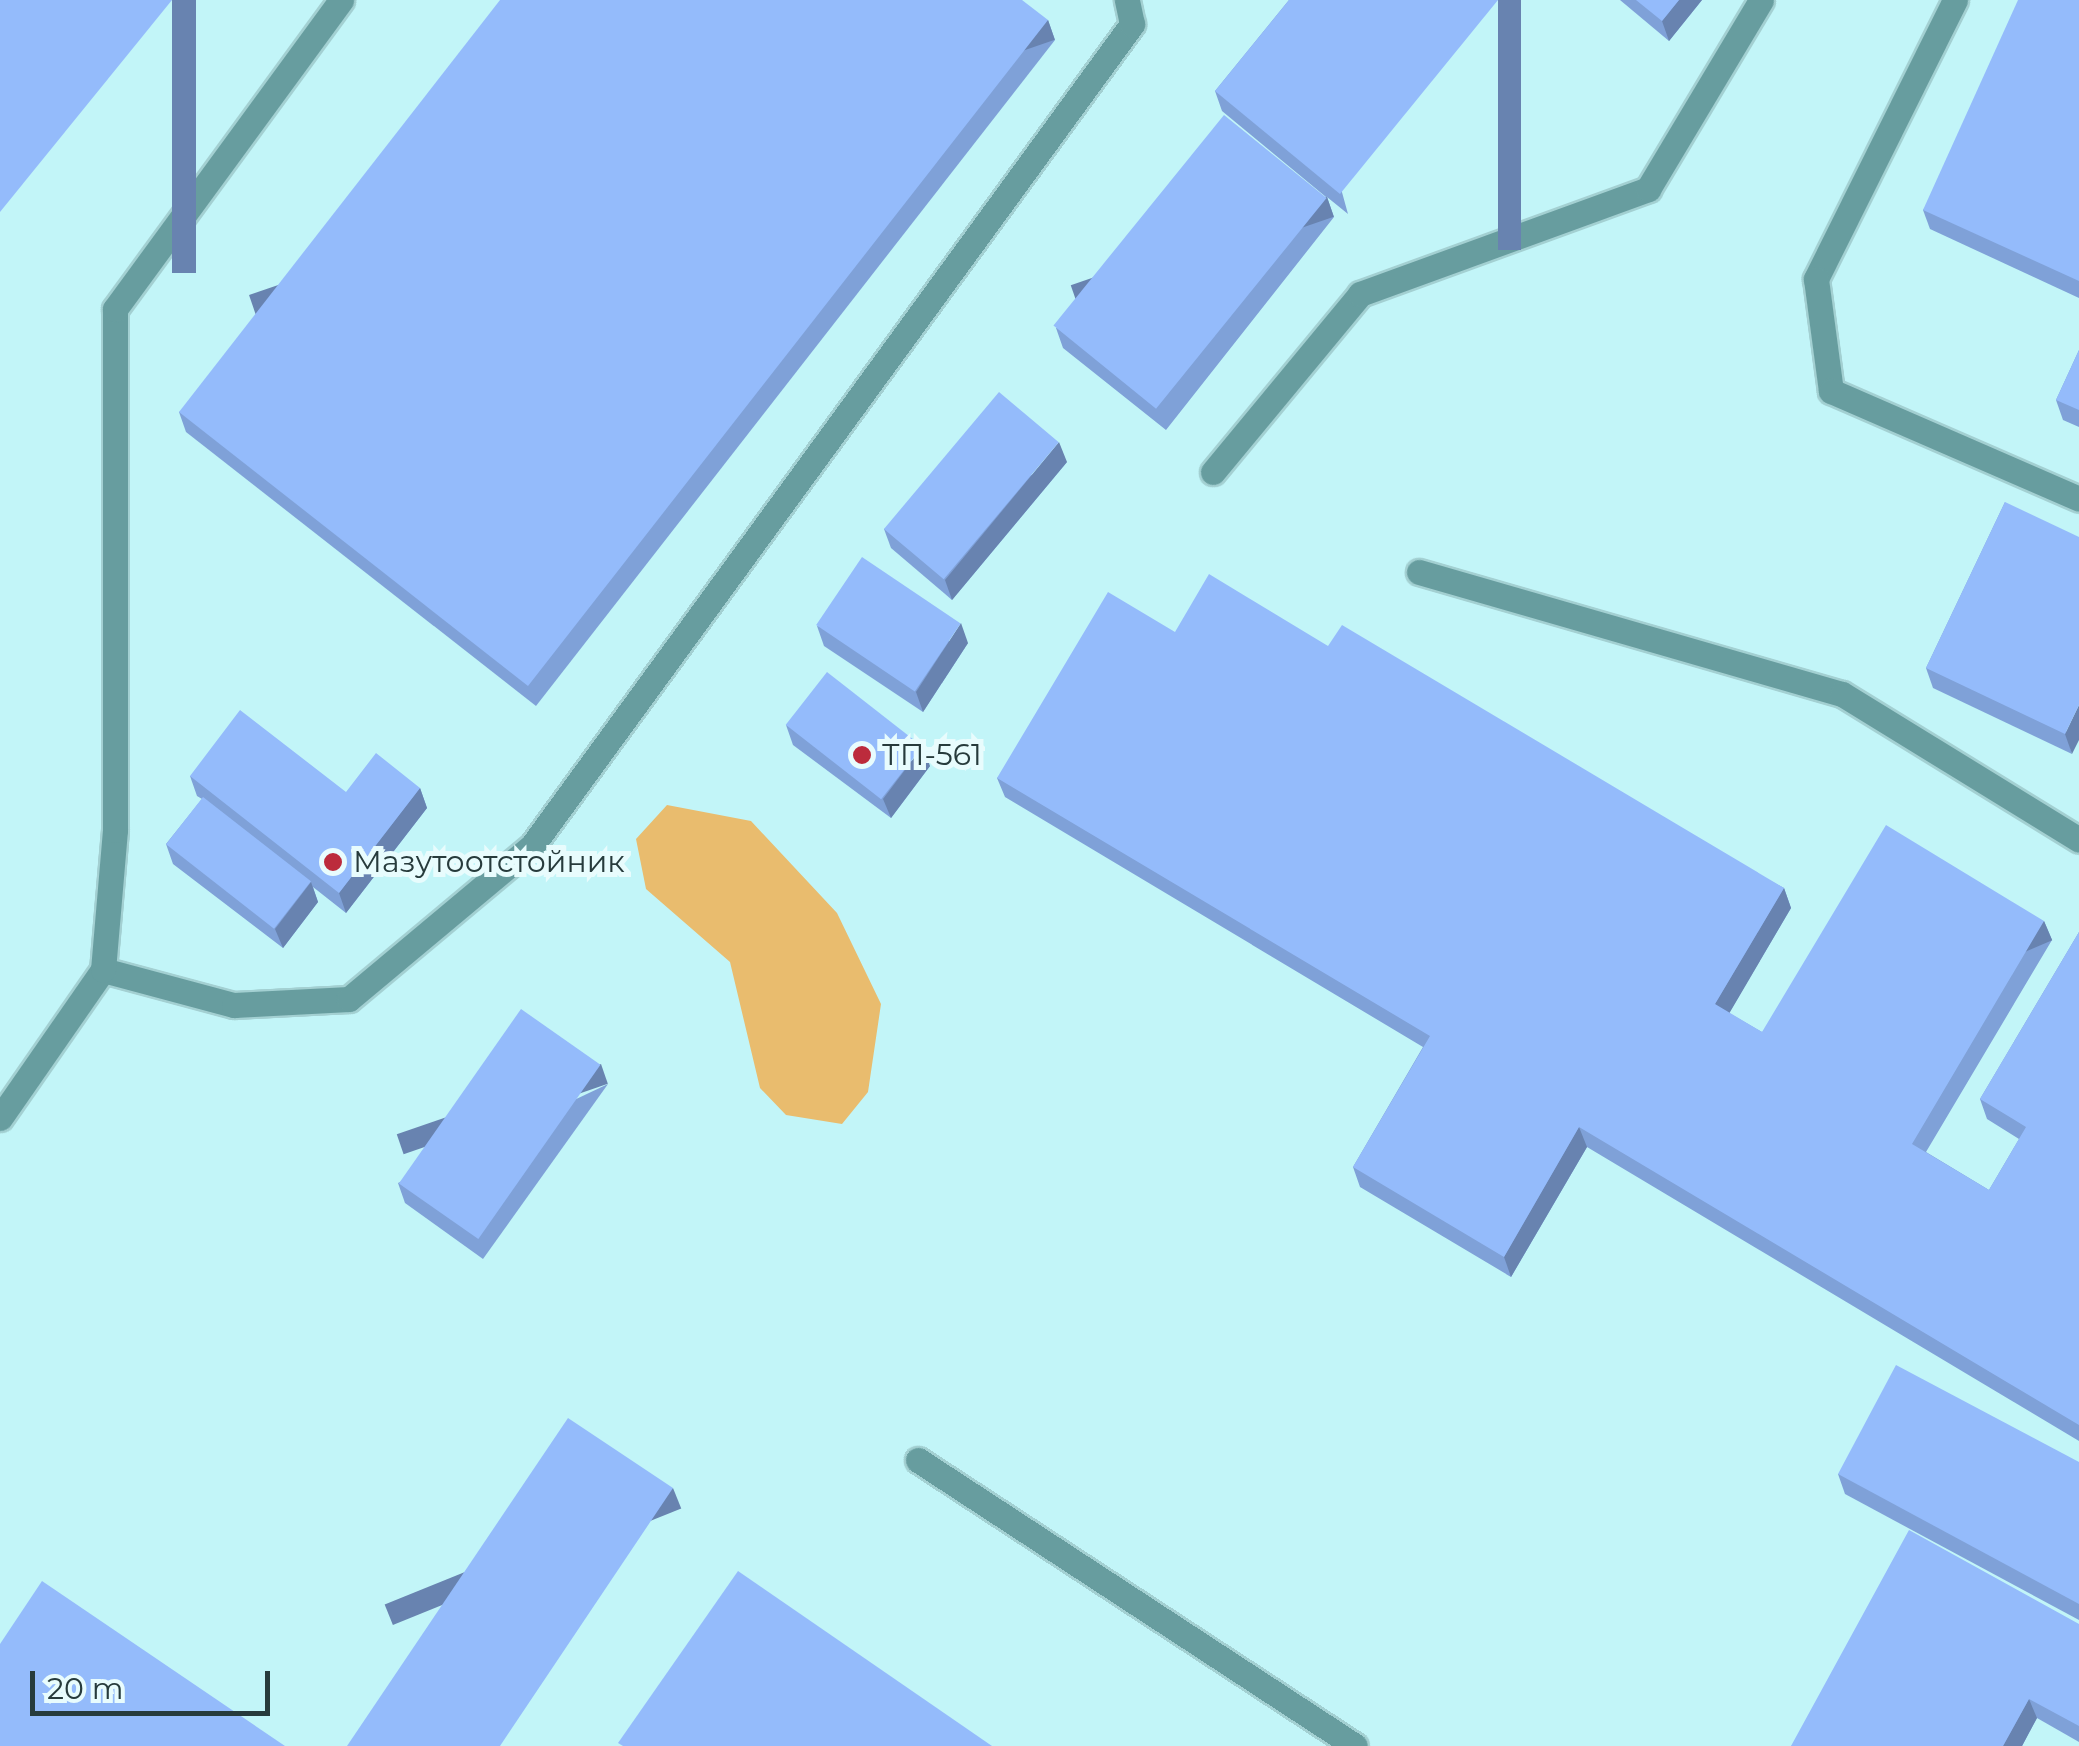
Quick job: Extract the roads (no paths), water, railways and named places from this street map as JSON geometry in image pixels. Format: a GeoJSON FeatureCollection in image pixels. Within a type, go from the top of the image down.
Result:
{"type":"FeatureCollection","features":[{"type":"Feature","properties":{"kind":"lane"},"geometry":{"type":"LineString","coordinates":[[0,1118],[103,970],[115,830],[115,310],[341,0]]}},
{"type":"Feature","properties":{"kind":"lane"},"geometry":{"type":"LineString","coordinates":[[103,970],[234,1005],[348,998],[532,846],[1132,24],[1127,0]]}},
{"type":"Feature","properties":{"kind":"lane"},"geometry":{"type":"LineString","coordinates":[[1214,472],[1360,294],[1648,188],[1761,0]]}},
{"type":"Feature","properties":{"kind":"lane"},"geometry":{"type":"LineString","coordinates":[[1955,0],[1816,280],[1831,390],[2079,498]]}},
{"type":"Feature","properties":{"kind":"lane"},"geometry":{"type":"LineString","coordinates":[[1419,572],[1842,694],[2079,840]]}},
{"type":"Feature","properties":{"kind":"lane"},"geometry":{"type":"LineString","coordinates":[[918,1460],[1355,1746]]}},
{"type":"Feature","properties":{"kind":"place","name":"ТП-561"},"geometry":{"type":"Point","coordinates":[862,755]}},
{"type":"Feature","properties":{"kind":"place","name":"Мазутоотстойник"},"geometry":{"type":"Point","coordinates":[333,862]}}]}
